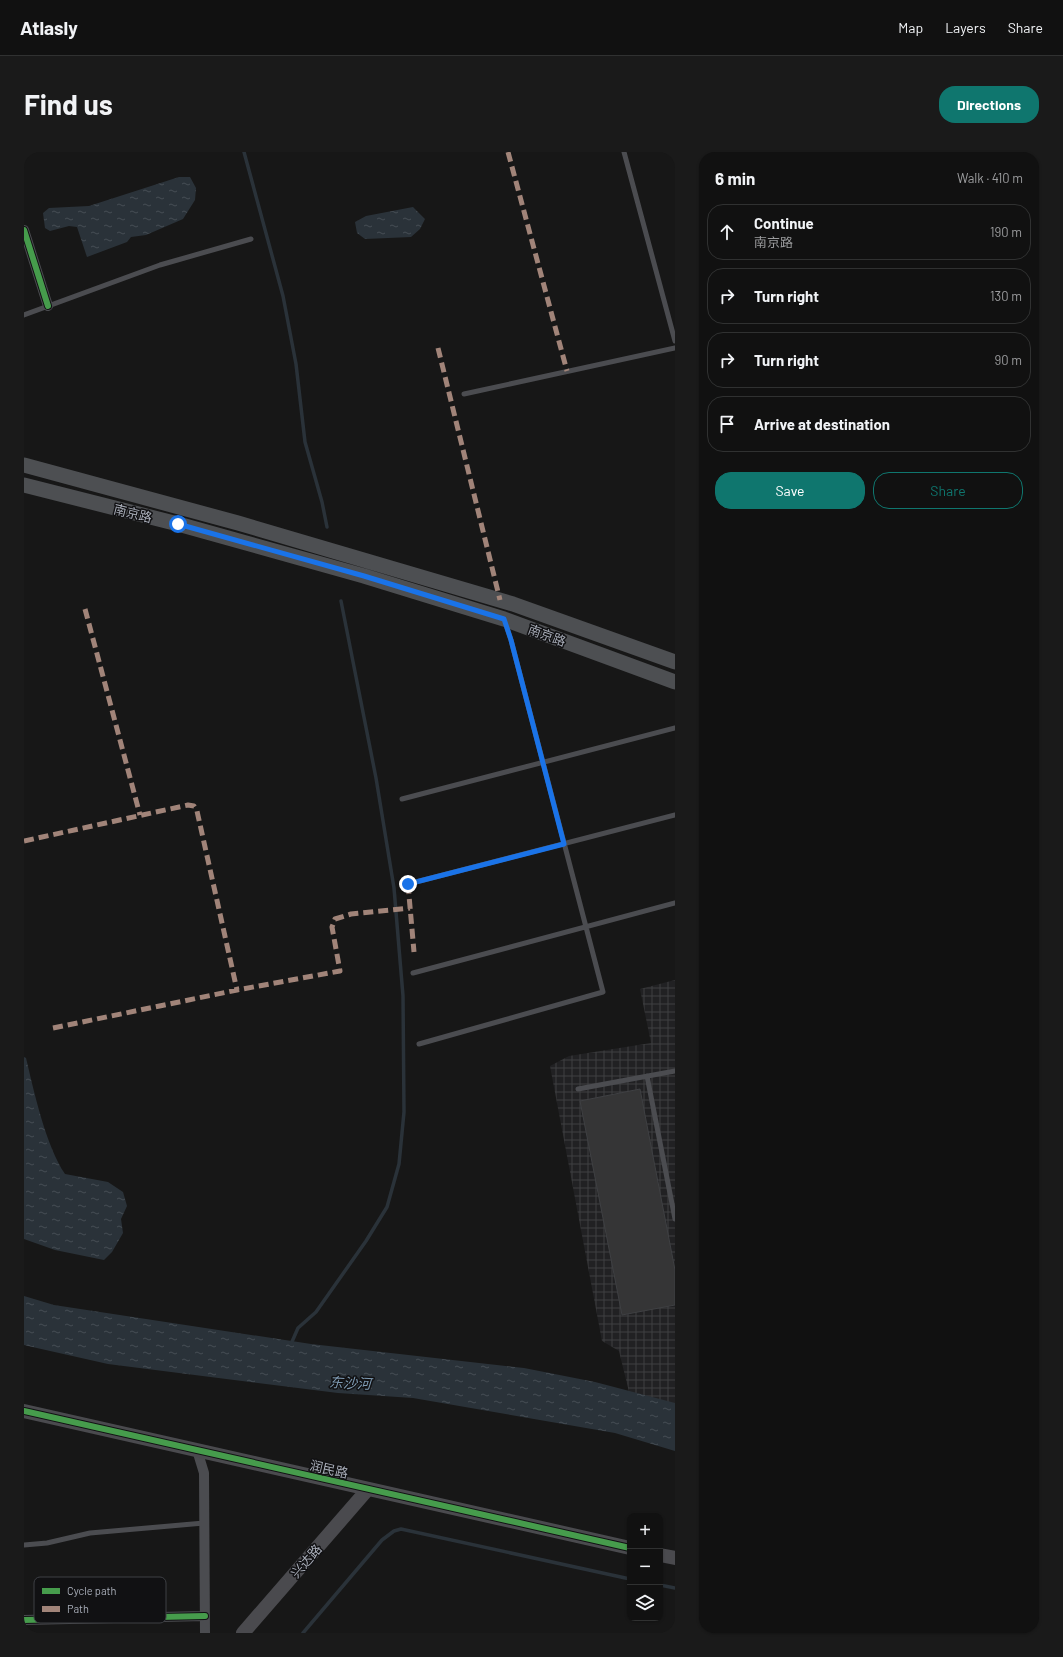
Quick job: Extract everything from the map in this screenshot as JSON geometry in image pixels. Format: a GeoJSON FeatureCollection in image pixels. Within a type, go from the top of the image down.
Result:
{"type":"FeatureCollection","features":[{"type":"Feature","properties":{"kind":"main road","name":"南京路"},"geometry":{"type":"LineString","coordinates":[[24,465],[238,523],[513,604],[675,662]]}},
{"type":"Feature","properties":{"kind":"main road","name":"南京路"},"geometry":{"type":"LineString","coordinates":[[24,485],[201,531],[364,576],[504,619],[675,682]]}},
{"type":"Feature","properties":{"kind":"street"},"geometry":{"type":"LineString","coordinates":[[24,230],[48,306]]}},
{"type":"Feature","properties":{"kind":"street","name":"润民路"},"geometry":{"type":"LineString","coordinates":[[24,1411],[627,1547]]}},
{"type":"Feature","properties":{"kind":"street"},"geometry":{"type":"LineString","coordinates":[[197,1450],[204,1473],[205,1633]]}},
{"type":"Feature","properties":{"kind":"street","name":"兴达路"},"geometry":{"type":"LineString","coordinates":[[243,1633],[368,1489]]}},
{"type":"Feature","properties":{"kind":"street"},"geometry":{"type":"LineString","coordinates":[[663,1556],[675,1558]]}},
{"type":"Feature","properties":{"kind":"street"},"geometry":{"type":"LineString","coordinates":[[166,1617],[205,1616]]}},
{"type":"Feature","properties":{"kind":"street"},"geometry":{"type":"LineString","coordinates":[[24,1620],[34,1620]]}},
{"type":"Feature","properties":{"kind":"lane"},"geometry":{"type":"LineString","coordinates":[[24,153],[29,152]]}},
{"type":"Feature","properties":{"kind":"lane"},"geometry":{"type":"LineString","coordinates":[[624,152],[675,341]]}},
{"type":"Feature","properties":{"kind":"lane"},"geometry":{"type":"LineString","coordinates":[[24,315],[160,265],[251,239]]}},
{"type":"Feature","properties":{"kind":"lane"},"geometry":{"type":"LineString","coordinates":[[464,394],[675,348]]}},
{"type":"Feature","properties":{"kind":"lane"},"geometry":{"type":"LineString","coordinates":[[418,1044],[603,992],[511,640],[504,619]]}},
{"type":"Feature","properties":{"kind":"lane"},"geometry":{"type":"LineString","coordinates":[[402,799],[675,728]]}},
{"type":"Feature","properties":{"kind":"lane"},"geometry":{"type":"LineString","coordinates":[[408,884],[675,816]]}},
{"type":"Feature","properties":{"kind":"lane"},"geometry":{"type":"LineString","coordinates":[[413,972],[675,903]]}},
{"type":"Feature","properties":{"kind":"lane"},"geometry":{"type":"LineString","coordinates":[[578,1089],[675,1071]]}},
{"type":"Feature","properties":{"kind":"lane"},"geometry":{"type":"LineString","coordinates":[[647,1076],[675,1219]]}},
{"type":"Feature","properties":{"kind":"lane"},"geometry":{"type":"LineString","coordinates":[[24,1545],[47,1543],[90,1533],[204,1523]]}},
{"type":"Feature","properties":{"kind":"shaded area"},"geometry":{"type":"Polygon","coordinates":[[[675,980],[675,1410],[630,1396],[619,1351],[602,1341],[550,1066],[569,1056],[651,1043],[640,989],[675,980]]]}},
{"type":"Feature","properties":{"kind":"water"},"geometry":{"type":"Polygon","coordinates":[[[179,177],[190,177],[196,188],[195,200],[183,219],[146,235],[131,237],[127,242],[87,257],[77,227],[69,226],[50,231],[45,228],[43,213],[49,208],[89,206],[179,177]]]}},
{"type":"Feature","properties":{"kind":"water"},"geometry":{"type":"Polygon","coordinates":[[[413,207],[425,219],[420,229],[411,237],[365,239],[357,233],[355,222],[366,216],[413,207]]]}},
{"type":"Feature","properties":{"kind":"water"},"geometry":{"type":"Polygon","coordinates":[[[24,1057],[26,1058],[46,1134],[65,1174],[108,1182],[123,1192],[127,1206],[121,1219],[123,1233],[112,1252],[104,1260],[55,1250],[24,1239],[24,1057]]]}},
{"type":"Feature","properties":{"kind":"water","name":"东沙河"},"geometry":{"type":"Polygon","coordinates":[[[24,1296],[54,1305],[311,1344],[524,1368],[595,1382],[675,1403],[675,1451],[615,1433],[413,1398],[338,1393],[108,1364],[28,1346],[24,1345],[24,1296]]]}},
{"type":"Feature","properties":{"kind":"building"},"geometry":{"type":"Polygon","coordinates":[[[640,1089],[675,1270],[675,1305],[622,1315],[580,1101],[640,1089]]]}},
{"type":"Feature","properties":{"kind":"waterway"},"geometry":{"type":"LineString","coordinates":[[244,152],[283,296],[296,364],[305,442],[322,502],[327,527]]}},
{"type":"Feature","properties":{"kind":"waterway"},"geometry":{"type":"LineString","coordinates":[[291,1344],[298,1328],[316,1312],[366,1241],[387,1207],[399,1164],[404,1112],[403,996],[394,888],[376,778],[341,601]]}},
{"type":"Feature","properties":{"kind":"waterway"},"geometry":{"type":"LineString","coordinates":[[303,1633],[382,1540],[394,1531],[401,1529],[627,1578]]}},
{"type":"Feature","properties":{"kind":"waterway"},"geometry":{"type":"LineString","coordinates":[[663,1586],[675,1588]]}},
{"type":"Feature","properties":{"kind":"marked path"},"geometry":{"type":"LineString","coordinates":[[508,152],[567,371]]}},
{"type":"Feature","properties":{"kind":"marked path"},"geometry":{"type":"LineString","coordinates":[[438,348],[500,600]]}},
{"type":"Feature","properties":{"kind":"marked path"},"geometry":{"type":"LineString","coordinates":[[85,609],[140,815]]}},
{"type":"Feature","properties":{"kind":"marked path"},"geometry":{"type":"LineString","coordinates":[[24,841],[188,805],[194,806],[197,811],[237,990]]}},
{"type":"Feature","properties":{"kind":"marked path"},"geometry":{"type":"LineString","coordinates":[[408,884],[414,952]]}},
{"type":"Feature","properties":{"kind":"marked path"},"geometry":{"type":"LineString","coordinates":[[53,1028],[237,990],[340,971],[332,927],[335,919],[351,914],[410,908]]}},
{"type":"Feature","properties":{"kind":"cycle path"},"geometry":{"type":"LineString","coordinates":[[24,230],[48,306]]}},
{"type":"Feature","properties":{"kind":"cycle path"},"geometry":{"type":"LineString","coordinates":[[24,1411],[627,1547]]}},
{"type":"Feature","properties":{"kind":"cycle path"},"geometry":{"type":"LineString","coordinates":[[166,1617],[205,1616]]}},
{"type":"Feature","properties":{"kind":"cycle path"},"geometry":{"type":"LineString","coordinates":[[24,1620],[34,1620]]}},
{"type":"Feature","properties":{"kind":"route"},"geometry":{"type":"LineString","coordinates":[[178,524],[364,576],[504,619],[511,640],[564,844],[408,884]]}}]}
